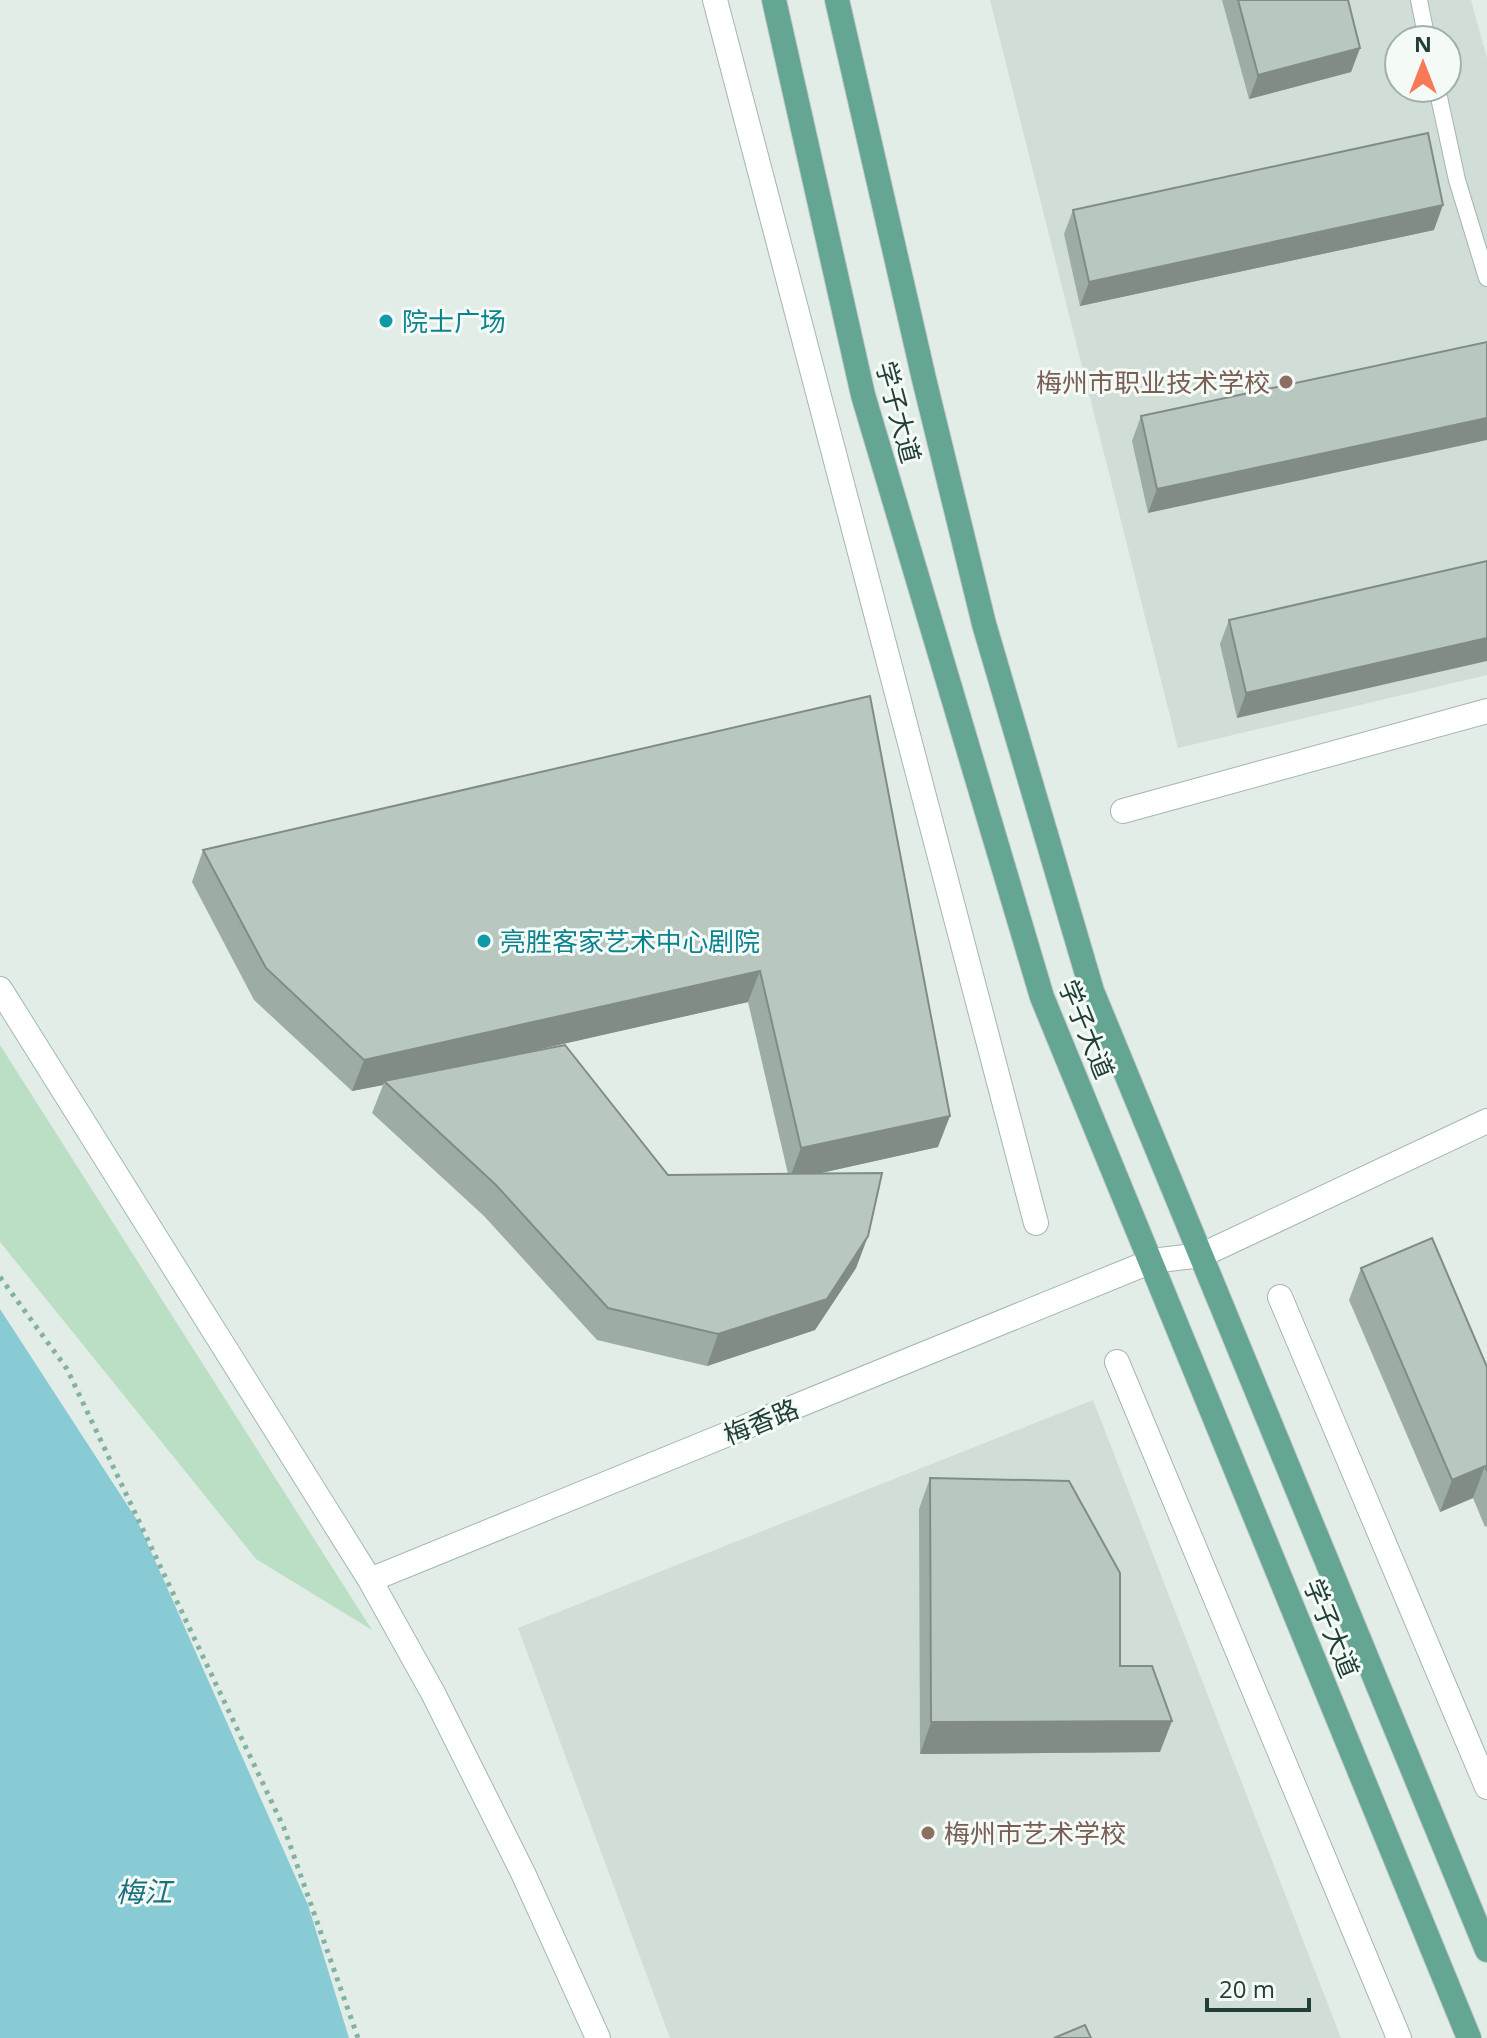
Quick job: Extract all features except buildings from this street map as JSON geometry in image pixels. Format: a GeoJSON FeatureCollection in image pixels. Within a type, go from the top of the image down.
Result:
{"type":"FeatureCollection","features":[{"type":"Feature","properties":{"kind":"main road","name":"学子大道"},"geometry":{"type":"LineString","coordinates":[[774,0],[863,395],[1042,997],[1469,2038]]}},
{"type":"Feature","properties":{"kind":"main road","name":"学子大道"},"geometry":{"type":"LineString","coordinates":[[837,0],[984,624],[1092,991],[1487,1950]]}},
{"type":"Feature","properties":{"kind":"street"},"geometry":{"type":"LineString","coordinates":[[715,0],[1036,1223]]}},
{"type":"Feature","properties":{"kind":"street"},"geometry":{"type":"LineString","coordinates":[[1123,811],[1487,711]]}},
{"type":"Feature","properties":{"kind":"street"},"geometry":{"type":"LineString","coordinates":[[0,989],[370,1580],[433,1693],[523,1873],[598,2038]]}},
{"type":"Feature","properties":{"kind":"street","name":"梅香路"},"geometry":{"type":"LineString","coordinates":[[370,1580],[1152,1261],[1202,1255],[1487,1121]]}},
{"type":"Feature","properties":{"kind":"street"},"geometry":{"type":"LineString","coordinates":[[1280,1297],[1487,1787]]}},
{"type":"Feature","properties":{"kind":"street"},"geometry":{"type":"LineString","coordinates":[[1117,1362],[1399,2038]]}},
{"type":"Feature","properties":{"kind":"lane"},"geometry":{"type":"LineString","coordinates":[[1419,0],[1424,24]]}},
{"type":"Feature","properties":{"kind":"lane"},"geometry":{"type":"LineString","coordinates":[[1440,104],[1457,180],[1487,278]]}},
{"type":"Feature","properties":{"kind":"path"},"geometry":{"type":"LineString","coordinates":[[0,1277],[67,1369],[284,1828],[358,2038]]}},
{"type":"Feature","properties":{"kind":"shaded area","name":"梅州市职业技术学校"},"geometry":{"type":"Polygon","coordinates":[[[990,0],[1471,0],[1487,58],[1487,675],[1178,748],[990,0]]]}},
{"type":"Feature","properties":{"kind":"shaded area","name":"梅州市艺术学校"},"geometry":{"type":"Polygon","coordinates":[[[1093,1400],[1341,2038],[670,2038],[518,1628],[1093,1400]]]}},
{"type":"Feature","properties":{"kind":"green space"},"geometry":{"type":"Polygon","coordinates":[[[0,1045],[372,1630],[256,1559],[0,1242],[0,1045]]]}},
{"type":"Feature","properties":{"kind":"water","name":"梅江"},"geometry":{"type":"Polygon","coordinates":[[[0,1309],[137,1520],[308,1905],[349,2038],[0,2038],[0,1309]]]}},
{"type":"Feature","properties":{"kind":"place","name":"院士广场"},"geometry":{"type":"Point","coordinates":[386,321]}},
{"type":"Feature","properties":{"kind":"place","name":"梅州市职业技术学校"},"geometry":{"type":"Point","coordinates":[1286,382]}},
{"type":"Feature","properties":{"kind":"place","name":"亮胜客家艺术中心剧院"},"geometry":{"type":"Point","coordinates":[484,941]}},
{"type":"Feature","properties":{"kind":"place","name":"梅州市艺术学校"},"geometry":{"type":"Point","coordinates":[928,1833]}}]}
